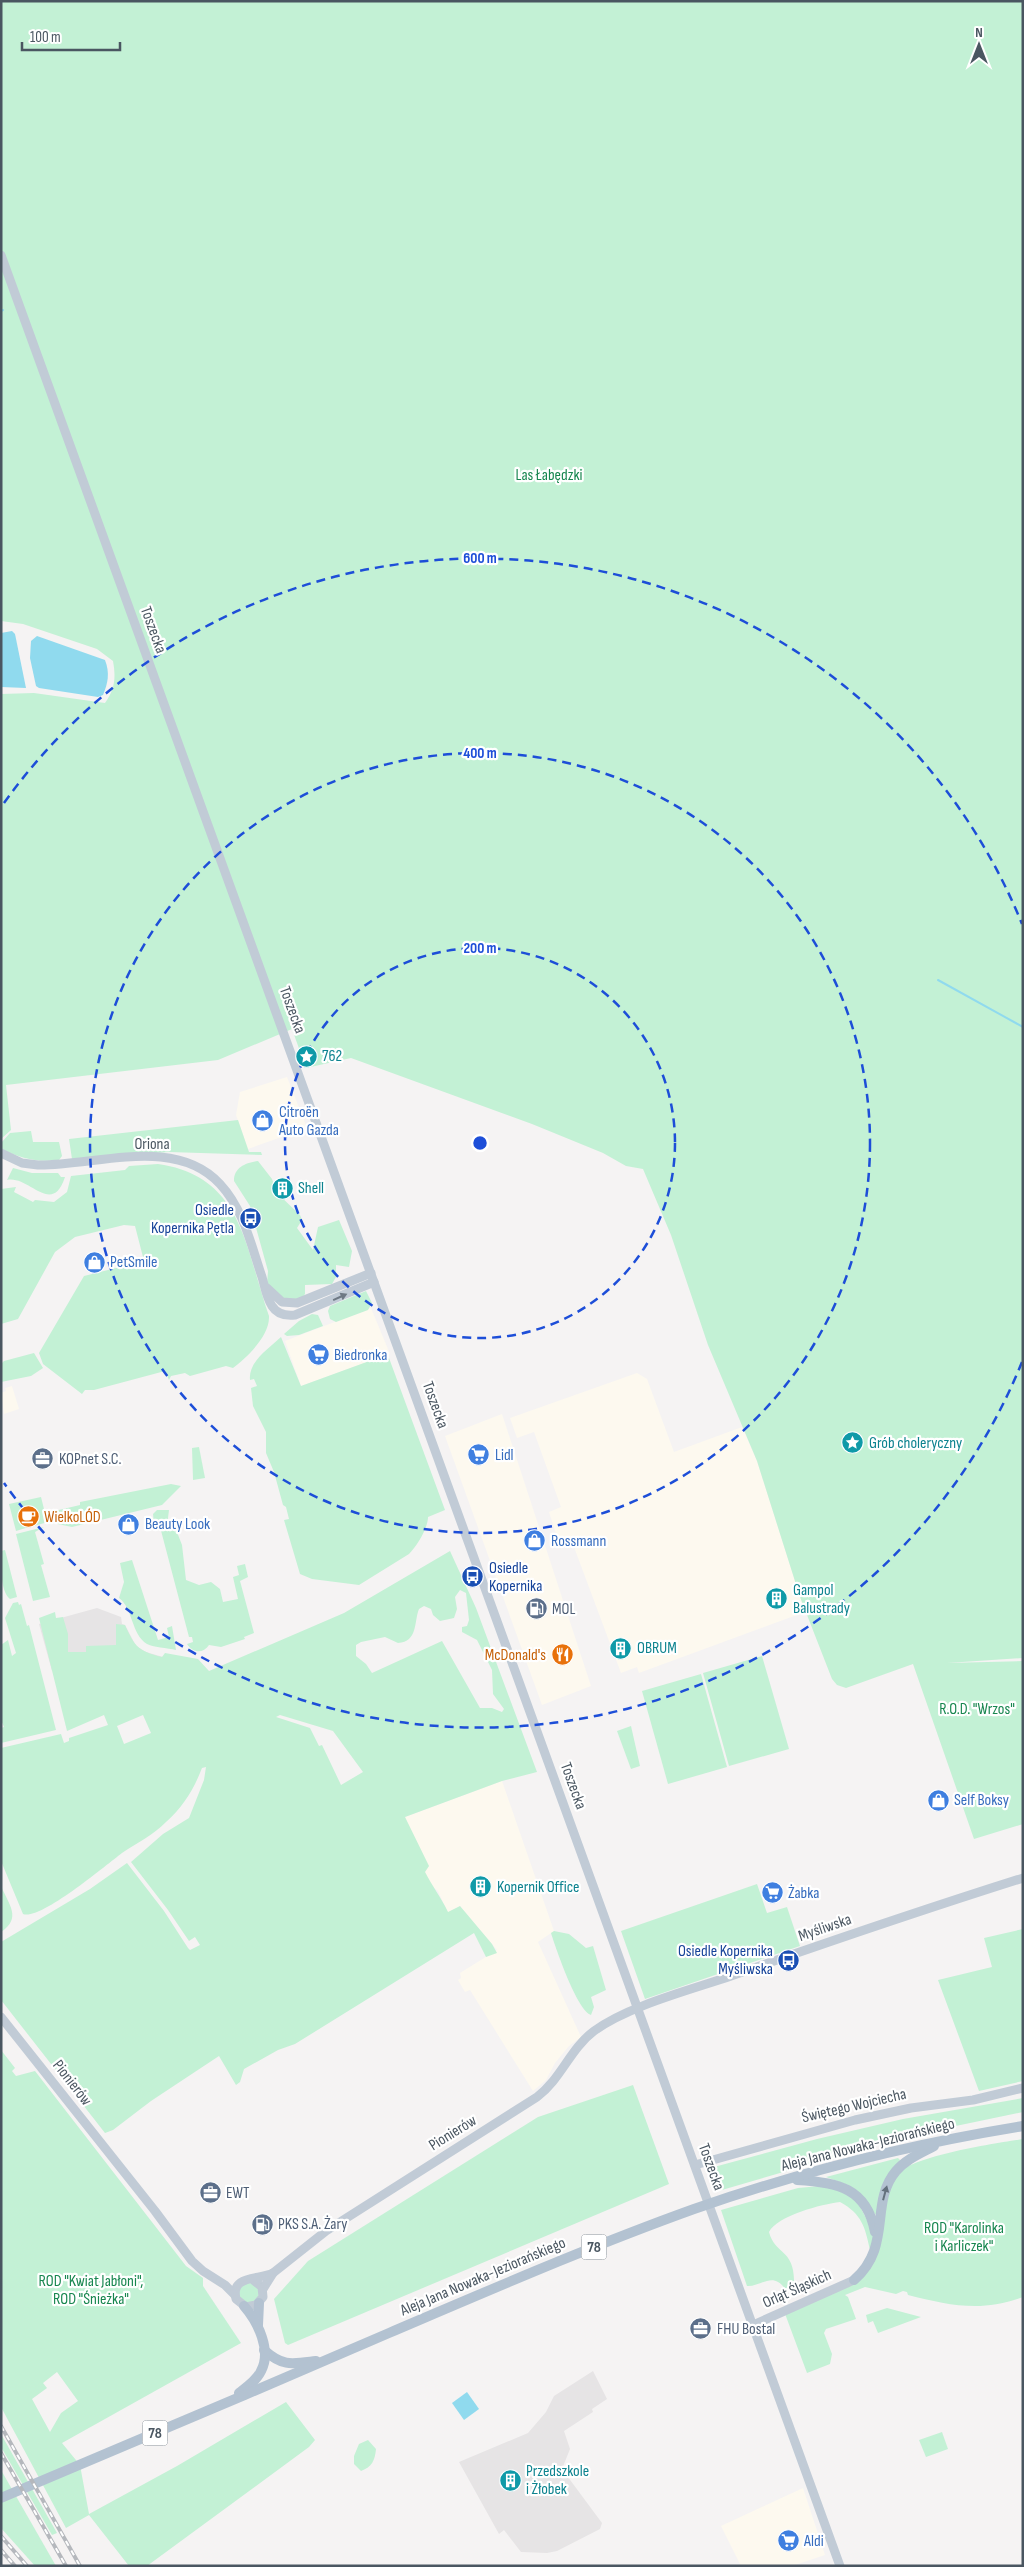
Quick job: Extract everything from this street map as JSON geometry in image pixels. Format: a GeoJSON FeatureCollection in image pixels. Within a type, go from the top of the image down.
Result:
{"type":"FeatureCollection","features":[{"type":"Feature","properties":{"kind":"main road","name":"Toszecka"},"geometry":{"type":"LineString","coordinates":[[1,255],[840,2566]]}},
{"type":"Feature","properties":{"kind":"main road","name":"Oriona"},"geometry":{"type":"LineString","coordinates":[[1,1153],[22,1163],[38,1165],[159,1156],[192,1164],[215,1179],[236,1206],[245,1226],[272,1306],[284,1308]]}},
{"type":"Feature","properties":{"kind":"main road"},"geometry":{"type":"LineString","coordinates":[[284,1308],[373,1277]]}},
{"type":"Feature","properties":{"kind":"main road"},"geometry":{"type":"LineString","coordinates":[[284,1308],[319,1306],[373,1277]]}},
{"type":"Feature","properties":{"kind":"main road"},"geometry":{"type":"LineString","coordinates":[[313,1298],[319,1306]]}},
{"type":"Feature","properties":{"kind":"main road","name":"Myśliwska"},"geometry":{"type":"LineString","coordinates":[[638,2010],[766,1964],[1023,1878]]}},
{"type":"Feature","properties":{"kind":"main road","name":"Pionierów"},"geometry":{"type":"LineString","coordinates":[[263,2289],[273,2273],[334,2225],[533,2101],[555,2080],[568,2060],[593,2032],[638,2010]]}},
{"type":"Feature","properties":{"kind":"main road","name":"Pionierów"},"geometry":{"type":"LineString","coordinates":[[1,2017],[156,2211],[192,2261],[235,2296]]}},
{"type":"Feature","properties":{"kind":"main road","name":"Świętego Wojciecha"},"geometry":{"type":"LineString","coordinates":[[694,2165],[855,2120],[911,2108],[980,2098],[1023,2088]]}},
{"type":"Feature","properties":{"kind":"main road","name":"Aleja Jana Nowaka-Jeziorańskiego"},"geometry":{"type":"LineString","coordinates":[[1,2498],[602,2244],[702,2206],[786,2180],[946,2140],[1023,2126]]}},
{"type":"Feature","properties":{"kind":"main road"},"geometry":{"type":"LineString","coordinates":[[854,2280],[873,2259],[884,2197],[889,2182],[896,2171],[909,2159],[946,2140]]}},
{"type":"Feature","properties":{"kind":"main road"},"geometry":{"type":"LineString","coordinates":[[786,2180],[836,2184],[856,2195],[873,2219],[877,2241]]}},
{"type":"Feature","properties":{"kind":"main road","name":"Pionierów"},"geometry":{"type":"LineString","coordinates":[[252,2279],[273,2273]]}},
{"type":"Feature","properties":{"kind":"main road"},"geometry":{"type":"LineString","coordinates":[[217,2280],[240,2282],[252,2279],[259,2283],[263,2289],[263,2297],[259,2303],[253,2307],[244,2306],[237,2302],[235,2296],[236,2288],[240,2282]]}},
{"type":"Feature","properties":{"kind":"main road","name":"Orląt Śląskich"},"geometry":{"type":"LineString","coordinates":[[753,2325],[854,2280]]}},
{"type":"Feature","properties":{"kind":"main road"},"geometry":{"type":"LineString","coordinates":[[231,2401],[259,2376],[264,2366],[264,2350],[258,2326],[259,2303]]}},
{"type":"Feature","properties":{"kind":"main road"},"geometry":{"type":"LineString","coordinates":[[244,2306],[258,2326]]}},
{"type":"Feature","properties":{"kind":"main road"},"geometry":{"type":"LineString","coordinates":[[264,2350],[274,2359],[285,2364],[328,2359]]}},
{"type":"Feature","properties":{"kind":"shaded area"},"geometry":{"type":"Polygon","coordinates":[[[287,1077],[307,1128],[248,1149],[236,1115],[240,1092],[287,1077]]]}},
{"type":"Feature","properties":{"kind":"shaded area"},"geometry":{"type":"Polygon","coordinates":[[[371,1308],[390,1354],[301,1386],[285,1341],[371,1308]]]}},
{"type":"Feature","properties":{"kind":"shaded area","name":"OBRUM"},"geometry":{"type":"Polygon","coordinates":[[[637,1373],[647,1379],[674,1452],[742,1427],[757,1461],[805,1612],[639,1673],[637,1667],[621,1673],[571,1539],[559,1543],[549,1512],[561,1507],[534,1432],[517,1438],[510,1418],[637,1373]]]}},
{"type":"Feature","properties":{"kind":"shaded area"},"geometry":{"type":"Polygon","coordinates":[[[12,1386],[19,1409],[4,1414],[1,1393],[6,1391],[5,1388],[12,1386]]]}},
{"type":"Feature","properties":{"kind":"shaded area"},"geometry":{"type":"Polygon","coordinates":[[[502,1414],[591,1686],[542,1705],[445,1436],[502,1414]]]}},
{"type":"Feature","properties":{"kind":"shaded area"},"geometry":{"type":"Polygon","coordinates":[[[97,1608],[121,1617],[122,1624],[125,1625],[136,1646],[146,1652],[163,1657],[52,1671],[39,1624],[97,1608]]]}},
{"type":"Feature","properties":{"kind":"shaded area"},"geometry":{"type":"Polygon","coordinates":[[[502,1781],[554,1931],[538,1942],[581,2037],[569,2046],[555,2063],[546,2080],[533,2091],[470,1990],[465,1992],[458,1980],[461,1978],[460,1973],[497,1950],[460,1906],[448,1913],[438,1891],[432,1886],[425,1872],[405,1817],[502,1781]]]}},
{"type":"Feature","properties":{"kind":"shaded area"},"geometry":{"type":"Polygon","coordinates":[[[593,2371],[607,2399],[592,2409],[593,2412],[564,2431],[570,2449],[562,2469],[602,2523],[600,2529],[557,2551],[547,2553],[521,2552],[504,2530],[499,2534],[459,2462],[528,2433],[546,2412],[554,2396],[593,2371]]]}},
{"type":"Feature","properties":{"kind":"shaded area"},"geometry":{"type":"Polygon","coordinates":[[[803,2488],[825,2555],[792,2566],[741,2566],[721,2526],[803,2488]]]}},
{"type":"Feature","properties":{"kind":"green space","name":"Las Łabędzki"},"geometry":{"type":"Polygon","coordinates":[[[1,1],[1023,1],[1023,1658],[947,1663],[1023,1661],[1023,1824],[974,1839],[913,1664],[846,1688],[837,1685],[832,1679],[800,1597],[757,1461],[708,1345],[671,1235],[643,1169],[626,1166],[603,1153],[532,1124],[351,1058],[306,1068],[292,1029],[218,1060],[6,1085],[11,1130],[1,1139],[1,694],[34,693],[105,703],[113,688],[114,673],[113,661],[97,649],[23,624],[1,621],[1,1]]]}},
{"type":"Feature","properties":{"kind":"green space"},"geometry":{"type":"Polygon","coordinates":[[[238,1120],[249,1152],[261,1152],[262,1155],[169,1152],[72,1159],[69,1139],[238,1120]]]}},
{"type":"Feature","properties":{"kind":"green space"},"geometry":{"type":"Polygon","coordinates":[[[31,1131],[33,1142],[59,1142],[62,1156],[59,1160],[43,1161],[29,1159],[1,1149],[1,1143],[10,1133],[31,1131]]]}},
{"type":"Feature","properties":{"kind":"green space"},"geometry":{"type":"Polygon","coordinates":[[[258,1161],[272,1179],[277,1193],[300,1215],[302,1220],[297,1228],[313,1250],[318,1227],[339,1220],[352,1251],[349,1267],[336,1265],[336,1277],[332,1284],[305,1285],[305,1294],[302,1298],[286,1301],[267,1284],[268,1271],[250,1206],[234,1181],[238,1169],[258,1161]]]}},
{"type":"Feature","properties":{"kind":"green space"},"geometry":{"type":"Polygon","coordinates":[[[158,1164],[186,1171],[208,1183],[224,1199],[246,1241],[269,1316],[266,1331],[257,1345],[233,1368],[226,1366],[190,1376],[185,1373],[171,1376],[169,1380],[165,1371],[94,1390],[85,1390],[82,1394],[43,1364],[39,1353],[84,1276],[144,1261],[135,1226],[124,1225],[75,1237],[55,1252],[18,1319],[1,1324],[1,1189],[16,1187],[14,1192],[33,1202],[35,1200],[54,1202],[67,1192],[71,1176],[125,1170],[129,1166],[158,1164]]]}},
{"type":"Feature","properties":{"kind":"green space"},"geometry":{"type":"Polygon","coordinates":[[[13,1168],[32,1173],[58,1173],[61,1177],[65,1177],[60,1188],[54,1194],[47,1194],[39,1192],[24,1183],[7,1180],[13,1168]]]}},
{"type":"Feature","properties":{"kind":"green space"},"geometry":{"type":"Polygon","coordinates":[[[366,1291],[372,1303],[368,1310],[336,1322],[330,1319],[328,1311],[330,1306],[366,1291]]]}},
{"type":"Feature","properties":{"kind":"green space"},"geometry":{"type":"Polygon","coordinates":[[[312,1314],[318,1315],[323,1326],[299,1335],[287,1336],[284,1334],[299,1321],[312,1314]]]}},
{"type":"Feature","properties":{"kind":"green space"},"geometry":{"type":"Polygon","coordinates":[[[281,1337],[301,1386],[383,1356],[389,1358],[445,1510],[428,1517],[422,1537],[409,1554],[359,1585],[312,1579],[300,1574],[284,1520],[289,1519],[286,1507],[283,1505],[274,1472],[266,1453],[266,1432],[253,1406],[251,1388],[257,1386],[254,1379],[250,1380],[252,1367],[265,1351],[281,1337]]]}},
{"type":"Feature","properties":{"kind":"green space"},"geometry":{"type":"Polygon","coordinates":[[[34,1353],[43,1368],[31,1376],[1,1382],[1,1364],[4,1361],[34,1353]]]}},
{"type":"Feature","properties":{"kind":"green space"},"geometry":{"type":"Polygon","coordinates":[[[199,1447],[205,1478],[193,1480],[192,1448],[199,1447]]]}},
{"type":"Feature","properties":{"kind":"green space"},"geometry":{"type":"Polygon","coordinates":[[[171,1484],[181,1486],[162,1505],[72,1527],[48,1522],[30,1527],[30,1524],[35,1523],[32,1513],[23,1516],[29,1527],[16,1531],[9,1504],[41,1497],[46,1517],[46,1513],[80,1505],[80,1502],[171,1484]]]}},
{"type":"Feature","properties":{"kind":"green space"},"geometry":{"type":"Polygon","coordinates":[[[157,1510],[169,1510],[167,1526],[175,1527],[182,1545],[186,1580],[199,1585],[211,1582],[220,1589],[223,1602],[238,1599],[233,1577],[239,1575],[237,1566],[245,1564],[248,1577],[240,1581],[254,1633],[244,1637],[245,1639],[221,1647],[209,1645],[201,1651],[195,1651],[187,1644],[193,1642],[192,1637],[189,1637],[159,1523],[154,1523],[153,1514],[157,1510]]]}},
{"type":"Feature","properties":{"kind":"green space"},"geometry":{"type":"Polygon","coordinates":[[[44,1527],[35,1532],[44,1564],[41,1565],[50,1597],[33,1601],[16,1534],[44,1527]]]}},
{"type":"Feature","properties":{"kind":"green space"},"geometry":{"type":"Polygon","coordinates":[[[5,1550],[17,1597],[10,1599],[4,1590],[2,1577],[1,1551],[5,1550]]]}},
{"type":"Feature","properties":{"kind":"green space"},"geometry":{"type":"Polygon","coordinates":[[[450,1551],[476,1608],[537,1772],[502,1781],[405,1817],[429,1866],[425,1872],[448,1912],[460,1906],[492,1944],[497,1953],[486,1957],[474,1933],[295,2044],[278,2050],[244,2069],[240,2082],[236,2085],[219,2056],[151,2101],[113,2130],[105,2133],[1,2000],[1,1942],[90,1889],[127,1863],[164,1911],[188,1948],[190,1950],[200,1945],[195,1937],[189,1941],[131,1862],[163,1834],[189,1818],[204,1780],[206,1767],[202,1768],[183,1804],[156,1831],[122,1853],[58,1901],[31,1914],[23,1914],[1,1861],[1,1748],[61,1734],[64,1743],[69,1741],[69,1738],[108,1725],[104,1715],[67,1731],[39,1618],[55,1612],[56,1618],[63,1617],[68,1634],[68,1652],[86,1652],[86,1646],[116,1645],[116,1624],[125,1625],[135,1643],[142,1650],[162,1657],[165,1653],[198,1659],[209,1671],[344,1613],[450,1551]],[[460,1590],[455,1597],[457,1609],[454,1618],[440,1621],[433,1615],[431,1609],[424,1606],[419,1609],[414,1630],[409,1639],[398,1643],[385,1637],[361,1642],[356,1645],[356,1656],[366,1664],[372,1673],[442,1641],[480,1708],[492,1708],[502,1712],[504,1709],[493,1694],[492,1670],[477,1640],[462,1632],[462,1627],[467,1626],[469,1620],[466,1593],[460,1590]],[[143,1715],[117,1726],[124,1744],[151,1733],[143,1715]],[[280,1715],[276,1717],[310,1728],[319,1746],[322,1745],[341,1785],[363,1772],[333,1731],[280,1715]]]}},
{"type":"Feature","properties":{"kind":"green space"},"geometry":{"type":"Polygon","coordinates":[[[132,1560],[158,1640],[169,1637],[167,1628],[172,1626],[176,1650],[149,1645],[142,1640],[124,1602],[119,1598],[124,1582],[120,1563],[132,1560]]]}},
{"type":"Feature","properties":{"kind":"green space"},"geometry":{"type":"Polygon","coordinates":[[[18,1602],[19,1605],[21,1604],[27,1626],[29,1625],[56,1730],[1,1743],[1,1728],[4,1727],[1,1720],[1,1645],[8,1640],[12,1656],[16,1653],[5,1618],[13,1603],[18,1602]]]}},
{"type":"Feature","properties":{"kind":"green space"},"geometry":{"type":"Polygon","coordinates":[[[762,1656],[789,1749],[729,1766],[703,1673],[762,1656]]]}},
{"type":"Feature","properties":{"kind":"green space"},"geometry":{"type":"Polygon","coordinates":[[[701,1674],[727,1767],[668,1784],[642,1691],[701,1674]]]}},
{"type":"Feature","properties":{"kind":"green space"},"geometry":{"type":"Polygon","coordinates":[[[631,1726],[640,1766],[631,1769],[617,1731],[631,1726]]]}},
{"type":"Feature","properties":{"kind":"green space"},"geometry":{"type":"Polygon","coordinates":[[[757,1884],[767,1913],[787,1907],[800,1946],[645,1999],[621,1931],[757,1884]]]}},
{"type":"Feature","properties":{"kind":"green space"},"geometry":{"type":"Polygon","coordinates":[[[1,1886],[10,1905],[12,1916],[11,1922],[1,1932],[1,1886]]]}},
{"type":"Feature","properties":{"kind":"green space"},"geometry":{"type":"Polygon","coordinates":[[[1023,1929],[1023,2081],[979,2091],[938,1980],[992,1967],[984,1938],[1023,1929]]]}},
{"type":"Feature","properties":{"kind":"green space"},"geometry":{"type":"Polygon","coordinates":[[[554,1931],[569,1934],[586,1948],[593,1946],[606,1990],[591,1997],[594,2007],[591,2015],[585,2011],[568,1978],[551,1933],[554,1931]]]}},
{"type":"Feature","properties":{"kind":"green space","name":"ROD \"Kwiat Jabłoni\", ROD \"Śnieżka\""},"geometry":{"type":"Polygon","coordinates":[[[1,2050],[15,2068],[12,2071],[16,2076],[35,2071],[186,2266],[203,2278],[203,2286],[241,2343],[62,2443],[80,2465],[89,2514],[177,2466],[286,2402],[315,2440],[309,2447],[147,2566],[129,2566],[89,2515],[66,2528],[1,2407],[1,2050]],[[57,2372],[43,2383],[47,2388],[32,2399],[50,2432],[61,2413],[78,2401],[57,2372]]]}},
{"type":"Feature","properties":{"kind":"green space"},"geometry":{"type":"Polygon","coordinates":[[[633,2085],[669,2184],[288,2345],[285,2343],[274,2299],[308,2261],[538,2117],[633,2085]]]}},
{"type":"Feature","properties":{"kind":"green space"},"geometry":{"type":"Polygon","coordinates":[[[1023,2098],[1023,2112],[903,2137],[715,2192],[710,2174],[714,2167],[817,2139],[903,2119],[1023,2098]]]}},
{"type":"Feature","properties":{"kind":"green space","name":"ROD \"Karolinka i Karliczek\""},"geometry":{"type":"Polygon","coordinates":[[[1023,2139],[1023,2297],[993,2305],[965,2306],[923,2299],[908,2295],[907,2292],[903,2291],[896,2294],[865,2287],[845,2295],[848,2297],[856,2319],[826,2329],[824,2333],[832,2354],[830,2364],[807,2373],[784,2311],[854,2280],[870,2250],[866,2234],[858,2216],[840,2202],[822,2205],[790,2216],[774,2226],[769,2232],[776,2245],[788,2258],[793,2272],[794,2283],[787,2290],[774,2280],[747,2286],[721,2210],[798,2188],[831,2185],[856,2199],[877,2239],[886,2187],[888,2182],[897,2173],[929,2158],[1023,2139]]]}},
{"type":"Feature","properties":{"kind":"green space"},"geometry":{"type":"Polygon","coordinates":[[[898,2158],[900,2160],[877,2216],[848,2185],[826,2177],[898,2158]]]}},
{"type":"Feature","properties":{"kind":"green space"},"geometry":{"type":"Polygon","coordinates":[[[249,2283],[256,2286],[259,2293],[256,2300],[249,2303],[242,2300],[239,2293],[242,2286],[249,2283]]]}},
{"type":"Feature","properties":{"kind":"green space"},"geometry":{"type":"Polygon","coordinates":[[[887,2308],[921,2317],[878,2333],[873,2321],[868,2323],[866,2315],[887,2308]]]}},
{"type":"Feature","properties":{"kind":"green space"},"geometry":{"type":"Polygon","coordinates":[[[942,2432],[948,2449],[926,2457],[919,2440],[942,2432]]]}},
{"type":"Feature","properties":{"kind":"green space"},"geometry":{"type":"Polygon","coordinates":[[[1,2434],[57,2533],[52,2535],[1,2447],[1,2434]]]}},
{"type":"Feature","properties":{"kind":"green space"},"geometry":{"type":"Polygon","coordinates":[[[368,2440],[376,2449],[375,2457],[370,2465],[361,2471],[354,2464],[354,2456],[359,2444],[368,2440]]]}},
{"type":"Feature","properties":{"kind":"green space"},"geometry":{"type":"Polygon","coordinates":[[[1,2470],[56,2566],[35,2566],[1,2528],[1,2470]]]}},
{"type":"Feature","properties":{"kind":"water"},"geometry":{"type":"Polygon","coordinates":[[[12,631],[15,634],[26,688],[1,687],[1,633],[12,631]]]}},
{"type":"Feature","properties":{"kind":"water"},"geometry":{"type":"Polygon","coordinates":[[[37,636],[105,660],[108,678],[103,695],[98,697],[36,686],[30,658],[31,641],[37,636]]]}},
{"type":"Feature","properties":{"kind":"water"},"geometry":{"type":"Polygon","coordinates":[[[467,2392],[479,2409],[464,2420],[452,2403],[467,2392]]]}},
{"type":"Feature","properties":{"kind":"waterway"},"geometry":{"type":"LineString","coordinates":[[938,980],[1023,1027]]}},
{"type":"Feature","properties":{"kind":"railway"},"geometry":{"type":"LineString","coordinates":[[1,2426],[80,2566]]}},
{"type":"Feature","properties":{"kind":"railway"},"geometry":{"type":"LineString","coordinates":[[1,2453],[66,2566]]}},
{"type":"Feature","properties":{"kind":"railway"},"geometry":{"type":"LineString","coordinates":[[1,2536],[27,2566]]}},
{"type":"Feature","properties":{"kind":"railway"},"geometry":{"type":"LineString","coordinates":[[1,2550],[15,2566]]}},
{"type":"Feature","properties":{"kind":"place","name":"762"},"geometry":{"type":"Point","coordinates":[306,1056]}},
{"type":"Feature","properties":{"kind":"place","name":"Citroën Auto Gazda"},"geometry":{"type":"Point","coordinates":[263,1121]}},
{"type":"Feature","properties":{"kind":"place","name":"Shell"},"geometry":{"type":"Point","coordinates":[282,1188]}},
{"type":"Feature","properties":{"kind":"place","name":"Osiedle Kopernika Pętla"},"geometry":{"type":"Point","coordinates":[250,1219]}},
{"type":"Feature","properties":{"kind":"place","name":"PetSmile"},"geometry":{"type":"Point","coordinates":[94,1262]}},
{"type":"Feature","properties":{"kind":"place","name":"Biedronka"},"geometry":{"type":"Point","coordinates":[318,1355]}},
{"type":"Feature","properties":{"kind":"place","name":"Grób choleryczny"},"geometry":{"type":"Point","coordinates":[853,1443]}},
{"type":"Feature","properties":{"kind":"place","name":"Lidl"},"geometry":{"type":"Point","coordinates":[479,1455]}},
{"type":"Feature","properties":{"kind":"place","name":"KOPnet S.C."},"geometry":{"type":"Point","coordinates":[43,1459]}},
{"type":"Feature","properties":{"kind":"place","name":"WielkoLÓD"},"geometry":{"type":"Point","coordinates":[28,1517]}},
{"type":"Feature","properties":{"kind":"place","name":"Beauty Look"},"geometry":{"type":"Point","coordinates":[129,1524]}},
{"type":"Feature","properties":{"kind":"place","name":"Rossmann"},"geometry":{"type":"Point","coordinates":[535,1541]}},
{"type":"Feature","properties":{"kind":"place","name":"Osiedle Kopernika"},"geometry":{"type":"Point","coordinates":[473,1577]}},
{"type":"Feature","properties":{"kind":"place","name":"Gampol Balustrady"},"geometry":{"type":"Point","coordinates":[777,1599]}},
{"type":"Feature","properties":{"kind":"place","name":"MOL"},"geometry":{"type":"Point","coordinates":[536,1609]}},
{"type":"Feature","properties":{"kind":"place","name":"OBRUM"},"geometry":{"type":"Point","coordinates":[621,1648]}},
{"type":"Feature","properties":{"kind":"place","name":"McDonald's"},"geometry":{"type":"Point","coordinates":[562,1655]}},
{"type":"Feature","properties":{"kind":"place","name":"Self Boksy"},"geometry":{"type":"Point","coordinates":[938,1800]}},
{"type":"Feature","properties":{"kind":"place","name":"Kopernik Office"},"geometry":{"type":"Point","coordinates":[481,1887]}},
{"type":"Feature","properties":{"kind":"place","name":"Żabka"},"geometry":{"type":"Point","coordinates":[772,1893]}},
{"type":"Feature","properties":{"kind":"place","name":"Osiedle Kopernika Myśliwska"},"geometry":{"type":"Point","coordinates":[789,1960]}},
{"type":"Feature","properties":{"kind":"place","name":"EWT"},"geometry":{"type":"Point","coordinates":[210,2193]}},
{"type":"Feature","properties":{"kind":"place","name":"PKS S.A. Żary"},"geometry":{"type":"Point","coordinates":[262,2224]}},
{"type":"Feature","properties":{"kind":"place","name":"FHU Bostal"},"geometry":{"type":"Point","coordinates":[701,2329]}},
{"type":"Feature","properties":{"kind":"place","name":"Przedszkole i Żłobek"},"geometry":{"type":"Point","coordinates":[510,2480]}},
{"type":"Feature","properties":{"kind":"place","name":"Aldi"},"geometry":{"type":"Point","coordinates":[788,2541]}},
{"type":"Feature","properties":{"kind":"park label","name":"R.O.D. \"Wrzos\""},"geometry":{"type":"Point","coordinates":[977,1709]}}]}
